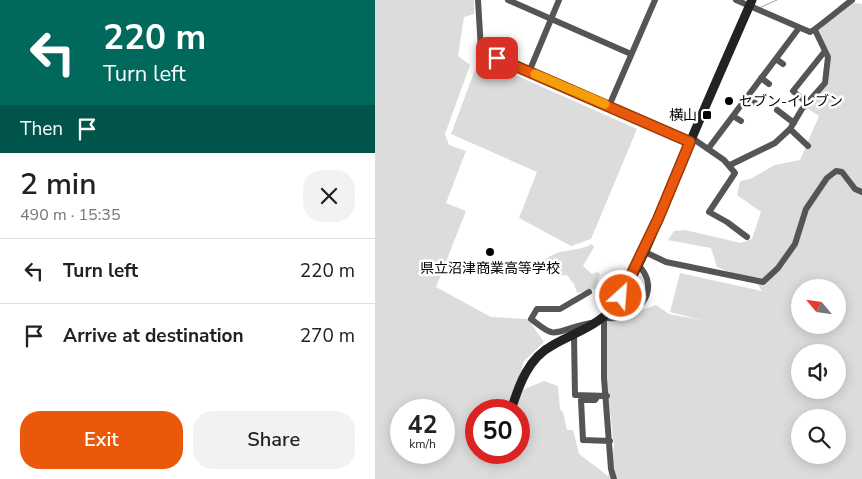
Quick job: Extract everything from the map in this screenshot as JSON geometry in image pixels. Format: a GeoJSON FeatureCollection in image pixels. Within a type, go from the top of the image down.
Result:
{"type":"FeatureCollection","features":[{"type":"Feature","properties":{"kind":"main road"},"geometry":{"type":"LineString","coordinates":[[515,399],[520,382],[532,363],[551,346],[600,320],[621,296],[643,252],[751,3]]}},
{"type":"Feature","properties":{"kind":"street"},"geometry":{"type":"LineString","coordinates":[[479,0],[481,50],[691,140],[708,149],[730,165],[735,173],[709,212],[727,222],[747,237]]}},
{"type":"Feature","properties":{"kind":"street"},"geometry":{"type":"LineString","coordinates":[[508,0],[631,54]]}},
{"type":"Feature","properties":{"kind":"street"},"geometry":{"type":"LineString","coordinates":[[529,72],[559,0]]}},
{"type":"Feature","properties":{"kind":"street"},"geometry":{"type":"LineString","coordinates":[[609,106],[655,0]]}},
{"type":"Feature","properties":{"kind":"street"},"geometry":{"type":"LineString","coordinates":[[736,0],[751,3],[810,32],[852,0]]}},
{"type":"Feature","properties":{"kind":"street"},"geometry":{"type":"LineString","coordinates":[[708,149],[799,28]]}},
{"type":"Feature","properties":{"kind":"street"},"geometry":{"type":"LineString","coordinates":[[730,165],[775,143],[792,126],[807,103],[825,83],[828,57],[815,30]]}},
{"type":"Feature","properties":{"kind":"street"},"geometry":{"type":"LineString","coordinates":[[807,103],[793,91],[825,51]]}},
{"type":"Feature","properties":{"kind":"street"},"geometry":{"type":"LineString","coordinates":[[776,59],[783,64]]}},
{"type":"Feature","properties":{"kind":"street"},"geometry":{"type":"LineString","coordinates":[[761,78],[769,84]]}},
{"type":"Feature","properties":{"kind":"street"},"geometry":{"type":"LineString","coordinates":[[747,97],[755,103]]}},
{"type":"Feature","properties":{"kind":"street"},"geometry":{"type":"LineString","coordinates":[[777,110],[808,146]]}},
{"type":"Feature","properties":{"kind":"street"},"geometry":{"type":"LineString","coordinates":[[733,116],[741,121]]}},
{"type":"Feature","properties":{"kind":"street"},"geometry":{"type":"LineString","coordinates":[[643,252],[666,262],[763,282],[778,268],[795,244],[806,210],[827,178],[836,171],[842,172],[855,189],[862,192]]}},
{"type":"Feature","properties":{"kind":"street"},"geometry":{"type":"LineString","coordinates":[[589,292],[559,309],[537,309],[531,319],[550,332],[557,333],[584,322],[611,319],[631,313],[645,302],[648,294],[647,278],[637,264]]}},
{"type":"Feature","properties":{"kind":"street"},"geometry":{"type":"LineString","coordinates":[[600,320],[611,469],[614,479]]}},
{"type":"Feature","properties":{"kind":"street"},"geometry":{"type":"LineString","coordinates":[[574,335],[575,395],[607,396]]}},
{"type":"Feature","properties":{"kind":"street"},"geometry":{"type":"LineString","coordinates":[[598,396],[595,400],[581,400],[583,440],[610,441]]}},
{"type":"Feature","properties":{"kind":"shaded area"},"geometry":{"type":"Polygon","coordinates":[[[375,0],[474,0],[474,14],[464,17],[458,56],[470,65],[445,134],[449,145],[466,151],[446,203],[466,211],[436,287],[491,317],[528,319],[544,342],[524,361],[512,399],[465,399],[465,464],[530,464],[530,399],[517,399],[520,391],[544,381],[558,386],[560,409],[563,412],[567,430],[573,430],[579,454],[608,476],[614,446],[605,370],[606,323],[656,305],[669,314],[701,320],[670,312],[680,273],[762,291],[757,283],[717,267],[711,248],[668,240],[674,231],[685,230],[741,243],[752,239],[761,212],[737,195],[740,181],[750,179],[775,165],[800,160],[819,116],[804,106],[822,86],[829,71],[826,55],[815,30],[849,2],[862,4],[862,479],[375,479],[375,0]]]}},
{"type":"Feature","properties":{"kind":"shaded area"},"geometry":{"type":"Polygon","coordinates":[[[479,59],[637,129],[591,239],[571,246],[519,218],[537,172],[451,134],[479,59]]]}},
{"type":"Feature","properties":{"kind":"shaded area"},"geometry":{"type":"Polygon","coordinates":[[[592,244],[594,247],[583,266],[592,274],[597,272],[600,274],[595,289],[577,293],[574,284],[567,275],[557,276],[546,270],[545,260],[550,256],[592,244]]]}},
{"type":"Feature","properties":{"kind":"waterway"},"geometry":{"type":"LineString","coordinates":[[761,7],[777,0]]}},
{"type":"Feature","properties":{"kind":"tunnel"},"geometry":{"type":"LineString","coordinates":[[491,479],[495,464]]}},
{"type":"Feature","properties":{"kind":"slow traffic"},"geometry":{"type":"LineString","coordinates":[[535,74],[605,104]]}},
{"type":"Feature","properties":{"kind":"place","name":"セブン-イレブン"},"geometry":{"type":"Point","coordinates":[729,101]}},
{"type":"Feature","properties":{"kind":"place","name":"横山"},"geometry":{"type":"Point","coordinates":[707,115]}},
{"type":"Feature","properties":{"kind":"place","name":"県立沼津商業高等学校"},"geometry":{"type":"Point","coordinates":[490,252]}},
{"type":"Feature","properties":{"kind":"route"},"geometry":{"type":"LineString","coordinates":[[497,58],[690,142],[658,219],[621,296]]}}]}
